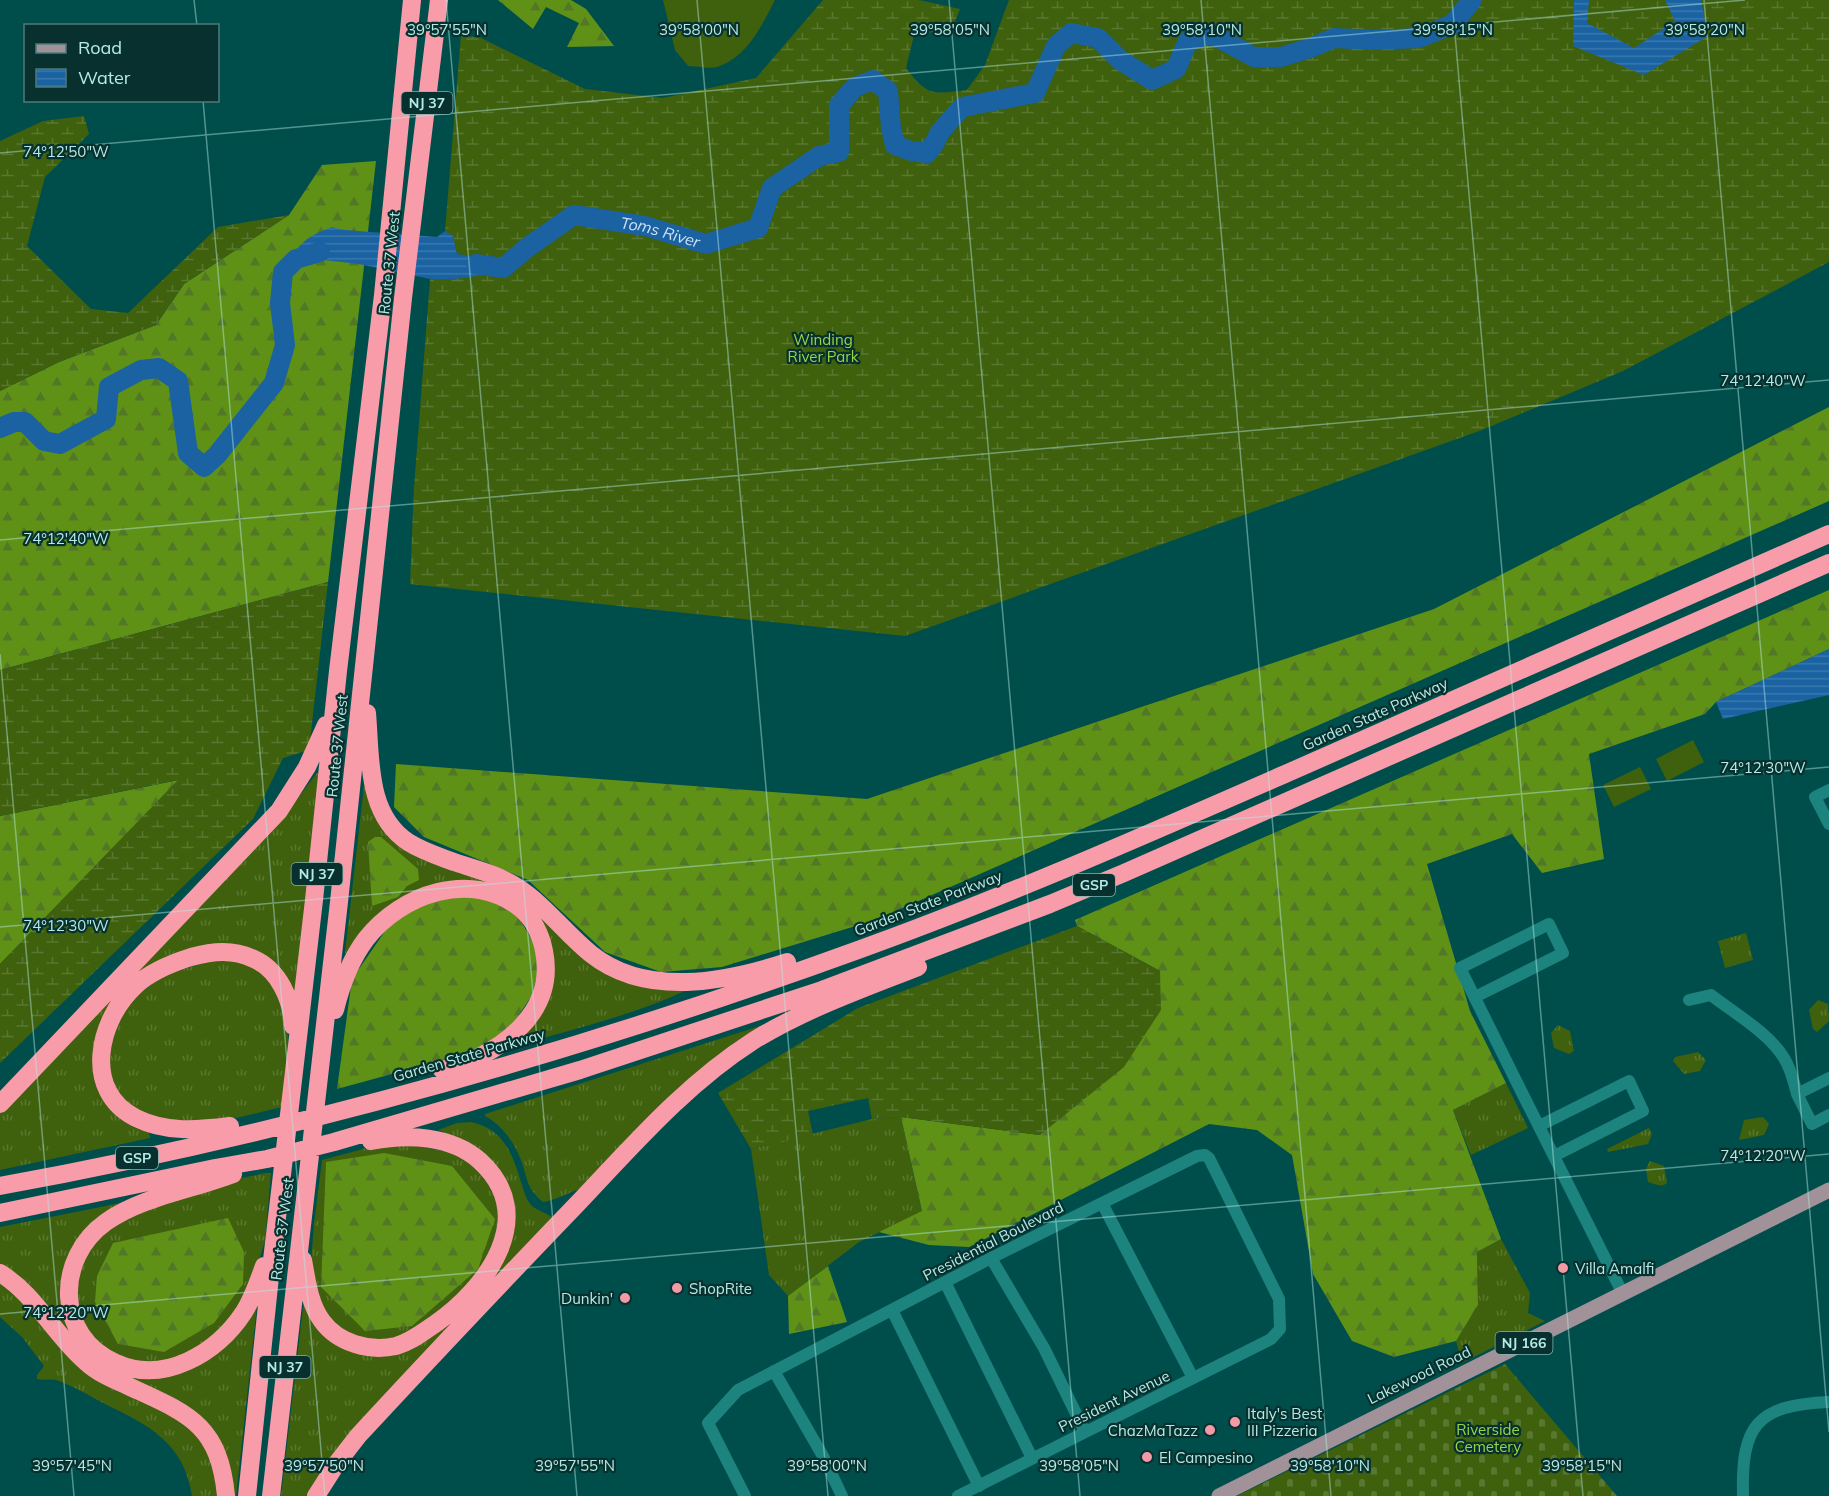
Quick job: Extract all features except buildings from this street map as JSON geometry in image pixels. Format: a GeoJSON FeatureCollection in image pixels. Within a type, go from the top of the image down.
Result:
{"type":"FeatureCollection","features":[{"type":"Feature","properties":{"kind":"highway","name":"Route 37 West"},"geometry":{"type":"LineString","coordinates":[[247,1496],[338,671],[383,295],[412,0]]}},
{"type":"Feature","properties":{"kind":"highway","name":"Route 37 West"},"geometry":{"type":"LineString","coordinates":[[271,1496],[403,298],[439,0]]}},
{"type":"Feature","properties":{"kind":"highway","name":"Garden State Parkway"},"geometry":{"type":"LineString","coordinates":[[0,1186],[274,1127],[491,1070],[713,1000],[857,950],[1113,849],[1829,534]]}},
{"type":"Feature","properties":{"kind":"highway","name":"GSP"},"geometry":{"type":"LineString","coordinates":[[0,1213],[267,1159],[334,1142],[580,1070],[775,1007],[1039,908],[1197,842],[1829,563]]}},
{"type":"Feature","properties":{"kind":"highway"},"geometry":{"type":"LineString","coordinates":[[0,1104],[286,802],[321,739],[330,714],[338,671]]}},
{"type":"Feature","properties":{"kind":"highway"},"geometry":{"type":"LineString","coordinates":[[363,672],[373,781],[381,810],[394,830],[423,850],[494,876],[517,887],[592,955],[609,966],[631,975],[675,981],[709,980],[746,974],[1023,885]]}},
{"type":"Feature","properties":{"kind":"highway"},"geometry":{"type":"LineString","coordinates":[[316,1496],[346,1450],[446,1342],[659,1118],[729,1057],[816,1007],[954,953],[1197,842]]}},
{"type":"Feature","properties":{"kind":"highway"},"geometry":{"type":"LineString","coordinates":[[323,1039],[348,972],[360,949],[381,923],[407,904],[445,891],[462,888],[479,889],[497,894],[514,904],[526,914],[535,928],[543,945],[546,963],[543,990],[530,1016],[513,1035],[497,1047],[472,1060],[405,1080],[345,1108]]}},
{"type":"Feature","properties":{"kind":"highway"},"geometry":{"type":"LineString","coordinates":[[274,1127],[230,1126],[197,1130],[181,1129],[157,1126],[129,1114],[111,1096],[102,1073],[102,1047],[108,1026],[122,999],[142,980],[177,962],[209,953],[237,953],[258,961],[271,971],[289,1000],[293,1022],[294,1077]]}},
{"type":"Feature","properties":{"kind":"highway"},"geometry":{"type":"LineString","coordinates":[[299,1238],[310,1296],[323,1322],[334,1334],[345,1340],[365,1347],[377,1348],[394,1346],[410,1340],[462,1304],[484,1278],[503,1242],[506,1217],[500,1189],[490,1172],[468,1152],[439,1141],[409,1137],[391,1137],[356,1143],[334,1142]]}},
{"type":"Feature","properties":{"kind":"highway"},"geometry":{"type":"LineString","coordinates":[[267,1159],[115,1216],[98,1229],[82,1247],[71,1271],[69,1298],[76,1323],[85,1339],[95,1350],[122,1366],[153,1370],[189,1361],[218,1342],[243,1313],[255,1291],[277,1227]]}},
{"type":"Feature","properties":{"kind":"highway"},"geometry":{"type":"LineString","coordinates":[[0,1273],[21,1291],[78,1354],[97,1371],[178,1409],[197,1423],[206,1433],[214,1449],[226,1496]]}},
{"type":"Feature","properties":{"kind":"main road","name":"Lakewood Road"},"geometry":{"type":"LineString","coordinates":[[1219,1496],[1829,1190]]}},
{"type":"Feature","properties":{"kind":"street"},"geometry":{"type":"LineString","coordinates":[[1829,790],[1815,797],[1829,825]]}},
{"type":"Feature","properties":{"kind":"street"},"geometry":{"type":"LineString","coordinates":[[1475,997],[1563,952],[1549,924],[1460,968],[1623,1294]]}},
{"type":"Feature","properties":{"kind":"street"},"geometry":{"type":"LineString","coordinates":[[1689,1000],[1711,995],[1769,1040],[1784,1058],[1797,1094],[1812,1124],[1829,1115]]}},
{"type":"Feature","properties":{"kind":"street"},"geometry":{"type":"LineString","coordinates":[[1797,1094],[1829,1078]]}},
{"type":"Feature","properties":{"kind":"street"},"geometry":{"type":"LineString","coordinates":[[1539,1126],[1629,1081],[1643,1111],[1554,1156]]}},
{"type":"Feature","properties":{"kind":"street","name":"Presidential Boulevard"},"geometry":{"type":"LineString","coordinates":[[745,1496],[708,1423],[738,1390],[990,1258],[1197,1156],[1205,1155],[1209,1158],[1279,1299],[1280,1329]]}},
{"type":"Feature","properties":{"kind":"street"},"geometry":{"type":"LineString","coordinates":[[1102,1203],[1193,1378]]}},
{"type":"Feature","properties":{"kind":"street"},"geometry":{"type":"LineString","coordinates":[[990,1258],[1044,1348],[1084,1432]]}},
{"type":"Feature","properties":{"kind":"street"},"geometry":{"type":"LineString","coordinates":[[945,1282],[1032,1458]]}},
{"type":"Feature","properties":{"kind":"street"},"geometry":{"type":"LineString","coordinates":[[892,1310],[979,1486]]}},
{"type":"Feature","properties":{"kind":"street","name":"President Avenue"},"geometry":{"type":"LineString","coordinates":[[958,1496],[1270,1339],[1280,1329]]}},
{"type":"Feature","properties":{"kind":"street"},"geometry":{"type":"LineString","coordinates":[[774,1371],[824,1458],[842,1496]]}},
{"type":"Feature","properties":{"kind":"street"},"geometry":{"type":"LineString","coordinates":[[1743,1496],[1746,1442],[1758,1423],[1774,1412],[1795,1404],[1829,1402]]}},
{"type":"Feature","properties":{"kind":"green space"},"geometry":{"type":"Polygon","coordinates":[[[498,0],[571,0],[586,9],[614,46],[567,47],[579,23],[546,7],[533,29],[498,0]]]}},
{"type":"Feature","properties":{"kind":"green space"},"geometry":{"type":"Polygon","coordinates":[[[663,0],[775,0],[745,49],[728,62],[710,68],[688,66],[675,50],[663,0]]]}},
{"type":"Feature","properties":{"kind":"green space","name":"Winding River Park"},"geometry":{"type":"Polygon","coordinates":[[[823,0],[919,0],[960,9],[952,29],[914,35],[906,68],[926,89],[946,92],[967,90],[985,65],[1009,0],[1829,0],[1829,262],[1623,371],[1482,430],[905,636],[410,584],[414,487],[430,279],[454,279],[505,261],[457,254],[453,237],[445,231],[461,35],[481,38],[585,89],[663,98],[756,78],[823,0]]]}},
{"type":"Feature","properties":{"kind":"green space"},"geometry":{"type":"Polygon","coordinates":[[[84,116],[89,134],[45,177],[27,246],[91,309],[128,313],[218,227],[289,215],[184,284],[156,325],[59,362],[0,391],[0,141],[43,121],[84,116]]]}},
{"type":"Feature","properties":{"kind":"green space"},"geometry":{"type":"Polygon","coordinates":[[[376,161],[328,582],[0,670],[0,391],[59,362],[156,325],[184,284],[289,215],[322,165],[376,161]]]}},
{"type":"Feature","properties":{"kind":"green space"},"geometry":{"type":"Polygon","coordinates":[[[1829,407],[1829,501],[875,920],[722,967],[661,972],[605,952],[528,880],[424,837],[394,807],[396,764],[867,799],[1434,609],[1829,407]]]}},
{"type":"Feature","properties":{"kind":"green space"},"geometry":{"type":"Polygon","coordinates":[[[328,582],[309,750],[283,758],[253,819],[0,1063],[0,964],[178,780],[0,816],[0,670],[328,582]]]}},
{"type":"Feature","properties":{"kind":"green space"},"geometry":{"type":"Polygon","coordinates":[[[1829,590],[1829,649],[1716,702],[1705,714],[1589,754],[1604,859],[1542,873],[1512,834],[1427,864],[1470,1011],[1506,1083],[1453,1110],[1501,1239],[1477,1252],[1478,1305],[1456,1341],[1394,1357],[1352,1341],[1313,1274],[1292,1155],[1257,1130],[1209,1124],[969,1247],[929,1245],[879,1232],[922,1211],[901,1117],[1040,1135],[1160,971],[1077,926],[1075,920],[1829,590]]]}},
{"type":"Feature","properties":{"kind":"green space"},"geometry":{"type":"Polygon","coordinates":[[[1693,740],[1704,762],[1667,781],[1656,759],[1693,740]]]}},
{"type":"Feature","properties":{"kind":"green space"},"geometry":{"type":"Polygon","coordinates":[[[1640,767],[1651,789],[1614,807],[1603,785],[1640,767]]]}},
{"type":"Feature","properties":{"kind":"green space"},"geometry":{"type":"Polygon","coordinates":[[[319,773],[295,998],[259,954],[148,969],[94,1059],[149,1131],[150,1138],[0,1170],[0,1113],[284,816],[319,773]]]}},
{"type":"Feature","properties":{"kind":"green space"},"geometry":{"type":"Polygon","coordinates":[[[365,777],[380,819],[508,888],[588,958],[687,990],[622,1015],[511,1047],[520,1035],[547,941],[468,882],[347,954],[345,953],[365,777]]]}},
{"type":"Feature","properties":{"kind":"green space"},"geometry":{"type":"Polygon","coordinates":[[[179,780],[0,964],[0,816],[179,780]]]}},
{"type":"Feature","properties":{"kind":"green space"},"geometry":{"type":"Polygon","coordinates":[[[375,837],[381,837],[418,869],[419,880],[407,886],[398,897],[372,906],[368,842],[375,837]]]}},
{"type":"Feature","properties":{"kind":"green space"},"geometry":{"type":"Polygon","coordinates":[[[457,895],[489,899],[518,916],[533,942],[539,968],[532,995],[514,1023],[486,1045],[443,1060],[337,1089],[352,979],[390,924],[419,906],[457,895]]]}},
{"type":"Feature","properties":{"kind":"green space"},"geometry":{"type":"Polygon","coordinates":[[[1077,926],[1160,971],[1161,1010],[1124,1067],[1040,1135],[901,1117],[872,1119],[868,1098],[808,1111],[813,1135],[751,1149],[718,1093],[858,1008],[1077,926]]]}},
{"type":"Feature","properties":{"kind":"green space"},"geometry":{"type":"Polygon","coordinates":[[[1746,933],[1753,960],[1725,968],[1718,941],[1746,933]]]}},
{"type":"Feature","properties":{"kind":"green space"},"geometry":{"type":"Polygon","coordinates":[[[219,958],[245,963],[259,969],[272,982],[281,997],[288,1033],[282,1107],[224,1121],[170,1124],[128,1105],[117,1090],[109,1073],[111,1038],[131,1000],[164,975],[219,958]]]}},
{"type":"Feature","properties":{"kind":"green space"},"geometry":{"type":"Polygon","coordinates":[[[1818,1000],[1828,1004],[1829,1021],[1817,1032],[1813,1029],[1809,1010],[1818,1000]]]}},
{"type":"Feature","properties":{"kind":"green space"},"geometry":{"type":"Polygon","coordinates":[[[763,1025],[583,1188],[553,1200],[543,1202],[533,1192],[511,1141],[497,1124],[485,1116],[485,1114],[763,1025]]]}},
{"type":"Feature","properties":{"kind":"green space"},"geometry":{"type":"Polygon","coordinates":[[[1558,1025],[1570,1031],[1574,1051],[1569,1054],[1554,1048],[1551,1033],[1558,1025]]]}},
{"type":"Feature","properties":{"kind":"green space"},"geometry":{"type":"Polygon","coordinates":[[[1698,1052],[1706,1060],[1700,1071],[1684,1074],[1673,1061],[1675,1057],[1698,1052]]]}},
{"type":"Feature","properties":{"kind":"green space"},"geometry":{"type":"Polygon","coordinates":[[[1506,1083],[1528,1128],[1471,1155],[1453,1110],[1506,1083]]]}},
{"type":"Feature","properties":{"kind":"green space"},"geometry":{"type":"Polygon","coordinates":[[[901,1117],[922,1212],[859,1242],[788,1296],[769,1275],[751,1149],[872,1119],[901,1117]]]}},
{"type":"Feature","properties":{"kind":"green space"},"geometry":{"type":"Polygon","coordinates":[[[1763,1117],[1769,1124],[1764,1135],[1739,1140],[1744,1120],[1763,1117]]]}},
{"type":"Feature","properties":{"kind":"green space"},"geometry":{"type":"Polygon","coordinates":[[[471,1122],[482,1125],[499,1136],[510,1152],[529,1202],[533,1207],[554,1218],[328,1462],[307,1496],[281,1496],[304,1299],[339,1345],[427,1337],[513,1227],[466,1141],[438,1130],[457,1123],[471,1122]]]}},
{"type":"Feature","properties":{"kind":"green space"},"geometry":{"type":"Polygon","coordinates":[[[1649,1128],[1652,1134],[1648,1144],[1608,1152],[1607,1149],[1649,1128]]]}},
{"type":"Feature","properties":{"kind":"green space"},"geometry":{"type":"Polygon","coordinates":[[[404,1143],[462,1155],[489,1181],[498,1206],[496,1241],[472,1282],[436,1316],[399,1337],[374,1340],[347,1334],[329,1319],[310,1275],[322,1160],[367,1148],[404,1143]]]}},
{"type":"Feature","properties":{"kind":"green space"},"geometry":{"type":"Polygon","coordinates":[[[384,1153],[452,1166],[495,1219],[478,1269],[412,1326],[365,1331],[321,1287],[326,1162],[384,1153]]]}},
{"type":"Feature","properties":{"kind":"green space"},"geometry":{"type":"Polygon","coordinates":[[[1650,1161],[1664,1166],[1667,1183],[1658,1185],[1648,1182],[1646,1169],[1650,1161]]]}},
{"type":"Feature","properties":{"kind":"green space"},"geometry":{"type":"Polygon","coordinates":[[[271,1173],[265,1241],[249,1290],[220,1332],[180,1357],[150,1365],[127,1361],[94,1340],[81,1320],[75,1282],[91,1245],[126,1217],[219,1183],[271,1173]]]}},
{"type":"Feature","properties":{"kind":"green space"},"geometry":{"type":"Polygon","coordinates":[[[131,1201],[75,1247],[79,1340],[165,1374],[257,1306],[236,1496],[232,1496],[222,1451],[105,1369],[0,1266],[0,1227],[131,1201]]]}},
{"type":"Feature","properties":{"kind":"green space"},"geometry":{"type":"Polygon","coordinates":[[[228,1218],[244,1252],[243,1284],[214,1323],[164,1352],[118,1344],[95,1302],[97,1276],[113,1243],[228,1218]]]}},
{"type":"Feature","properties":{"kind":"green space"},"geometry":{"type":"Polygon","coordinates":[[[1501,1239],[1530,1293],[1528,1313],[1545,1321],[1462,1363],[1456,1341],[1478,1305],[1477,1252],[1501,1239]]]}},
{"type":"Feature","properties":{"kind":"green space"},"geometry":{"type":"Polygon","coordinates":[[[828,1266],[847,1322],[789,1334],[788,1296],[828,1266]]]}},
{"type":"Feature","properties":{"kind":"green space"},"geometry":{"type":"Polygon","coordinates":[[[0,1280],[180,1416],[205,1442],[221,1496],[192,1496],[188,1477],[181,1462],[162,1438],[149,1428],[65,1383],[37,1379],[37,1375],[44,1366],[23,1338],[0,1317],[0,1280]]]}},
{"type":"Feature","properties":{"kind":"green space","name":"Riverside Cemetery"},"geometry":{"type":"Polygon","coordinates":[[[1505,1364],[1617,1496],[1237,1496],[1505,1364]]]}},
{"type":"Feature","properties":{"kind":"water"},"geometry":{"type":"Polygon","coordinates":[[[1574,0],[1589,0],[1587,23],[1634,48],[1675,21],[1665,0],[1701,0],[1708,36],[1644,75],[1573,46],[1574,0]]]}},
{"type":"Feature","properties":{"kind":"water"},"geometry":{"type":"Polygon","coordinates":[[[332,227],[437,237],[445,231],[453,236],[457,254],[506,261],[500,273],[454,279],[430,279],[359,264],[324,260],[302,264],[293,255],[310,237],[332,227]]]}},
{"type":"Feature","properties":{"kind":"water"},"geometry":{"type":"Polygon","coordinates":[[[1829,649],[1829,695],[1723,719],[1716,702],[1829,649]]]}},
{"type":"Feature","properties":{"kind":"waterway","name":"Toms River"},"geometry":{"type":"LineString","coordinates":[[476,264],[503,268],[528,247],[574,215],[645,226],[706,244],[758,228],[772,188],[819,156],[839,152],[839,105],[855,87],[873,80],[888,91],[895,145],[911,151],[927,153],[940,132],[962,107],[1035,93],[1056,46],[1071,33],[1098,38],[1120,60],[1152,80],[1176,69],[1188,41],[1211,34],[1254,57],[1281,57],[1334,38],[1373,40],[1419,38],[1453,24],[1472,0]]}},
{"type":"Feature","properties":{"kind":"waterway","name":"Toms River"},"geometry":{"type":"LineString","coordinates":[[0,428],[14,422],[25,422],[44,441],[60,444],[106,419],[109,387],[141,370],[159,368],[178,381],[188,453],[204,467],[217,455],[274,383],[285,345],[280,303],[283,272],[296,259],[320,252]]}},
{"type":"Feature","properties":{"kind":"place","name":"Villa Amalfi"},"geometry":{"type":"Point","coordinates":[1563,1268]}},
{"type":"Feature","properties":{"kind":"place","name":"ShopRite"},"geometry":{"type":"Point","coordinates":[677,1288]}},
{"type":"Feature","properties":{"kind":"place","name":"Dunkin'"},"geometry":{"type":"Point","coordinates":[625,1298]}},
{"type":"Feature","properties":{"kind":"place","name":"Italy's Best III Pizzeria"},"geometry":{"type":"Point","coordinates":[1235,1422]}},
{"type":"Feature","properties":{"kind":"place","name":"ChazMaTazz"},"geometry":{"type":"Point","coordinates":[1210,1430]}},
{"type":"Feature","properties":{"kind":"place","name":"El Campesino"},"geometry":{"type":"Point","coordinates":[1147,1457]}}]}
